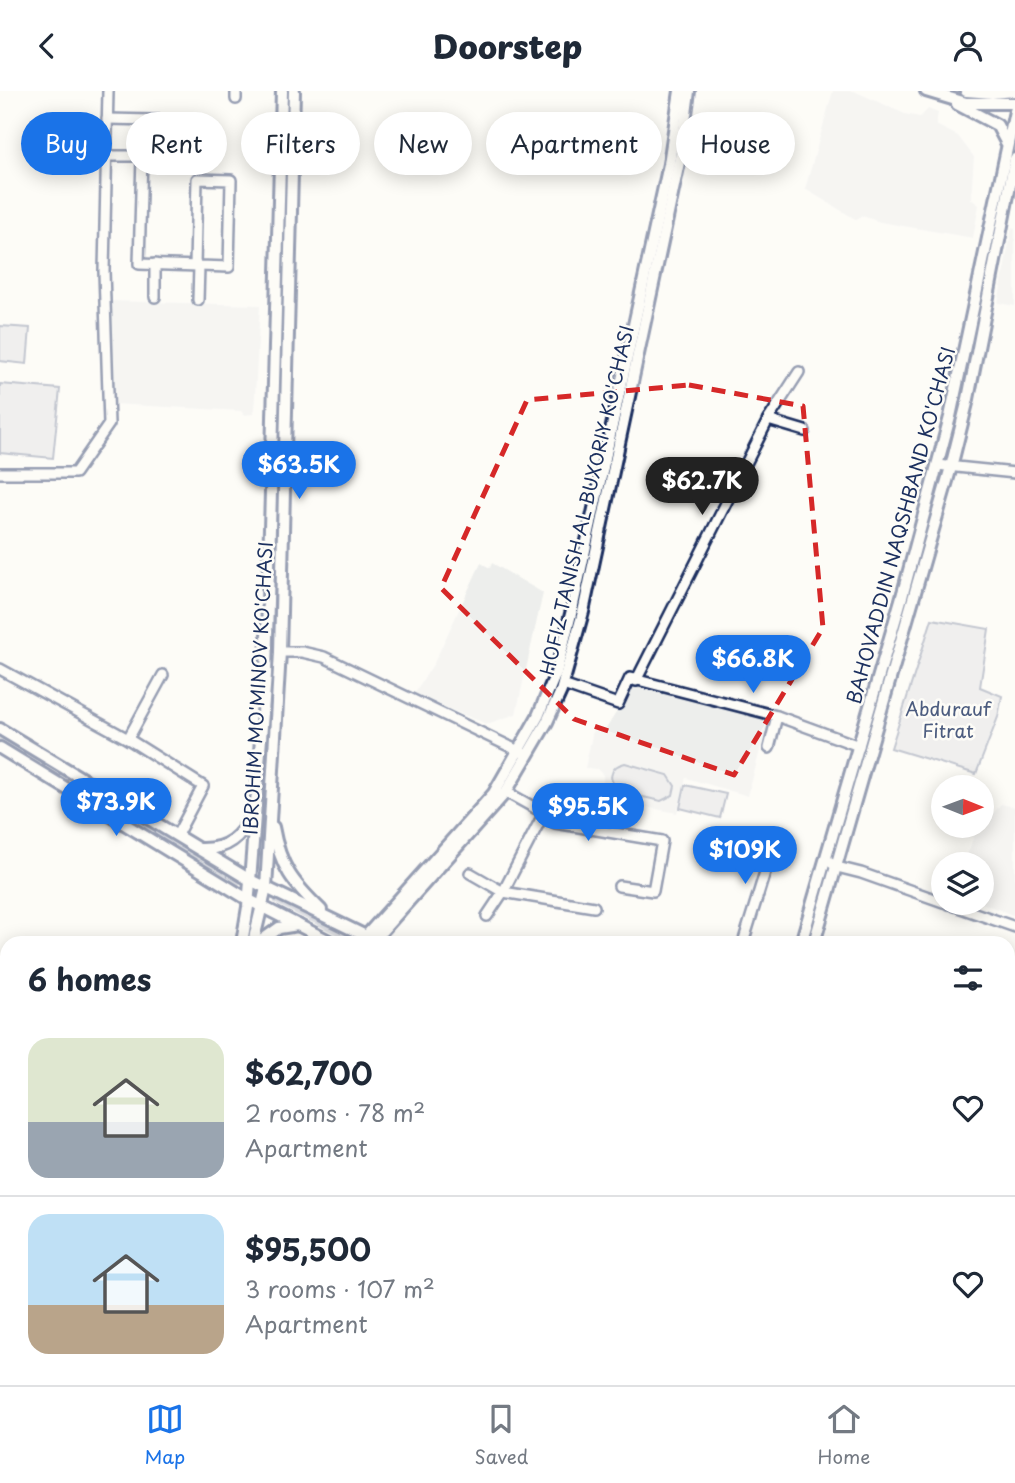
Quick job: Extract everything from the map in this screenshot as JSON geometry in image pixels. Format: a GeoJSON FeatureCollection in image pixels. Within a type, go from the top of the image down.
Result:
{"type":"FeatureCollection","features":[{"type":"Feature","properties":{"kind":"main road","name":"IBROHIM MO'MINOV KO'CHASI"},"geometry":{"type":"LineString","coordinates":[[249,900],[266,674],[282,91]]}},
{"type":"Feature","properties":{"kind":"main road","name":"IBROHIM MO'MINOV KO'CHASI"},"geometry":{"type":"LineString","coordinates":[[262,908],[280,652],[294,91]]}},
{"type":"Feature","properties":{"kind":"main road","name":"HOFIZ TANISH AL BUXORIY KO'CHASI"},"geometry":{"type":"LineString","coordinates":[[377,936],[501,794],[523,753],[555,706],[563,685],[583,613],[669,164],[680,91]]}},
{"type":"Feature","properties":{"kind":"main road","name":"HOFIZ TANISH AL BUXORIY KO'CHASI"},"geometry":{"type":"LineString","coordinates":[[523,753],[559,661],[572,610],[681,153],[690,91]]}},
{"type":"Feature","properties":{"kind":"main road"},"geometry":{"type":"LineString","coordinates":[[926,91],[997,125],[1006,139],[1005,149]]}},
{"type":"Feature","properties":{"kind":"main road"},"geometry":{"type":"LineString","coordinates":[[972,91],[1015,91]]}},
{"type":"Feature","properties":{"kind":"main road"},"geometry":{"type":"LineString","coordinates":[[949,100],[976,104],[1015,103]]}},
{"type":"Feature","properties":{"kind":"main road","name":"BAHOVADDIN NAQSHBAND KO'CHASI"},"geometry":{"type":"LineString","coordinates":[[803,936],[904,593],[963,364],[1005,149],[1015,111]]}},
{"type":"Feature","properties":{"kind":"main road","name":"BAHOVADDIN NAQSHBAND KO'CHASI"},"geometry":{"type":"LineString","coordinates":[[816,936],[951,467],[969,392],[1015,159]]}},
{"type":"Feature","properties":{"kind":"main road"},"geometry":{"type":"LineString","coordinates":[[266,674],[278,675]]}},
{"type":"Feature","properties":{"kind":"main road"},"geometry":{"type":"LineString","coordinates":[[0,729],[250,880],[366,936]]}},
{"type":"Feature","properties":{"kind":"main road"},"geometry":{"type":"LineString","coordinates":[[0,748],[262,908],[319,936]]}},
{"type":"Feature","properties":{"kind":"main road"},"geometry":{"type":"LineString","coordinates":[[199,849],[211,850],[236,840],[256,805]]}},
{"type":"Feature","properties":{"kind":"main road"},"geometry":{"type":"LineString","coordinates":[[270,810],[277,852],[286,872],[328,917]]}},
{"type":"Feature","properties":{"kind":"main road"},"geometry":{"type":"LineString","coordinates":[[243,936],[249,900]]}},
{"type":"Feature","properties":{"kind":"main road"},"geometry":{"type":"LineString","coordinates":[[256,936],[262,908]]}},
{"type":"Feature","properties":{"kind":"main road"},"geometry":{"type":"LineString","coordinates":[[267,936],[279,929],[298,925]]}},
{"type":"Feature","properties":{"kind":"street"},"geometry":{"type":"LineString","coordinates":[[107,112],[108,91]]}},
{"type":"Feature","properties":{"kind":"street"},"geometry":{"type":"LineString","coordinates":[[112,156],[142,156],[139,264],[155,264],[197,266],[229,267],[231,180],[197,179],[197,266],[198,300]]}},
{"type":"Feature","properties":{"kind":"street"},"geometry":{"type":"LineString","coordinates":[[0,473],[75,473],[109,424],[104,271],[106,175]]}},
{"type":"Feature","properties":{"kind":"street"},"geometry":{"type":"LineString","coordinates":[[155,264],[155,297]]}},
{"type":"Feature","properties":{"kind":"street"},"geometry":{"type":"LineString","coordinates":[[636,681],[768,420],[799,372]]}},
{"type":"Feature","properties":{"kind":"street"},"geometry":{"type":"LineString","coordinates":[[768,420],[805,431]]}},
{"type":"Feature","properties":{"kind":"street"},"geometry":{"type":"LineString","coordinates":[[937,465],[1015,473]]}},
{"type":"Feature","properties":{"kind":"street"},"geometry":{"type":"LineString","coordinates":[[280,652],[302,652],[324,657],[523,753]]}},
{"type":"Feature","properties":{"kind":"street"},"geometry":{"type":"LineString","coordinates":[[0,669],[128,739],[203,786],[177,835]]}},
{"type":"Feature","properties":{"kind":"street"},"geometry":{"type":"LineString","coordinates":[[128,739],[163,675]]}},
{"type":"Feature","properties":{"kind":"street"},"geometry":{"type":"LineString","coordinates":[[563,685],[618,704],[630,678],[777,716],[859,746]]}},
{"type":"Feature","properties":{"kind":"street"},"geometry":{"type":"LineString","coordinates":[[769,748],[777,716]]}},
{"type":"Feature","properties":{"kind":"street"},"geometry":{"type":"LineString","coordinates":[[501,794],[544,813],[555,823],[662,841],[653,891],[619,885]]}},
{"type":"Feature","properties":{"kind":"street"},"geometry":{"type":"LineString","coordinates":[[487,916],[503,892],[544,813]]}},
{"type":"Feature","properties":{"kind":"street"},"geometry":{"type":"LineString","coordinates":[[745,936],[765,872],[781,843]]}},
{"type":"Feature","properties":{"kind":"street"},"geometry":{"type":"LineString","coordinates":[[826,859],[837,867],[931,898]]}},
{"type":"Feature","properties":{"kind":"street"},"geometry":{"type":"LineString","coordinates":[[470,873],[503,892],[594,907]]}},
{"type":"Feature","properties":{"kind":"street"},"geometry":{"type":"LineString","coordinates":[[980,915],[1015,927]]}},
{"type":"Feature","properties":{"kind":"highlighted area"},"geometry":{"type":"Polygon","coordinates":[[[689,385],[803,406],[823,628],[734,775],[574,719],[441,588],[527,400],[689,385]]]}},
{"type":"Feature","properties":{"kind":"shaded area"},"geometry":{"type":"Polygon","coordinates":[[[833,91],[854,91],[905,114],[920,117],[928,109],[938,113],[936,125],[958,136],[974,157],[971,199],[979,205],[973,238],[880,222],[862,216],[857,220],[805,189],[833,91]]]}},
{"type":"Feature","properties":{"kind":"shaded area"},"geometry":{"type":"Polygon","coordinates":[[[1012,227],[1015,228],[1015,306],[998,303],[1012,227]]]}},
{"type":"Feature","properties":{"kind":"shaded area"},"geometry":{"type":"Polygon","coordinates":[[[110,301],[260,305],[254,414],[112,404],[110,301]]]}},
{"type":"Feature","properties":{"kind":"shaded area"},"geometry":{"type":"Polygon","coordinates":[[[481,563],[490,568],[492,563],[543,593],[516,714],[487,724],[413,695],[434,663],[481,563]]]}},
{"type":"Feature","properties":{"kind":"shaded area"},"geometry":{"type":"Polygon","coordinates":[[[634,684],[769,716],[748,796],[686,778],[677,813],[603,799],[603,775],[597,769],[585,768],[593,730],[604,732],[634,684]]]}},
{"type":"Feature","properties":{"kind":"shaded area"},"geometry":{"type":"Polygon","coordinates":[[[1001,804],[1015,807],[1015,916],[994,908],[994,852],[968,852],[973,838],[994,838],[994,812],[1001,804]]]}},
{"type":"Feature","properties":{"kind":"green space"},"geometry":{"type":"Polygon","coordinates":[[[0,326],[30,328],[27,364],[0,361],[0,326]]]}},
{"type":"Feature","properties":{"kind":"green space"},"geometry":{"type":"Polygon","coordinates":[[[0,384],[60,389],[53,458],[0,453],[0,384]]]}},
{"type":"Feature","properties":{"kind":"green space","name":"Abdurauf Fitrat"},"geometry":{"type":"Polygon","coordinates":[[[932,619],[989,629],[980,687],[1002,696],[998,717],[976,774],[891,748],[932,619]]]}},
{"type":"Feature","properties":{"kind":"green space"},"geometry":{"type":"Polygon","coordinates":[[[625,763],[668,775],[675,786],[673,795],[661,801],[621,790],[612,780],[612,773],[615,767],[625,763]]]}},
{"type":"Feature","properties":{"kind":"green space"},"geometry":{"type":"Polygon","coordinates":[[[685,785],[726,794],[720,818],[680,808],[685,785]]]}},
{"type":"Feature","properties":{"kind":"waterway"},"geometry":{"type":"LineString","coordinates":[[0,738],[238,882]]}},
{"type":"Feature","properties":{"kind":"waterway"},"geometry":{"type":"LineString","coordinates":[[277,901],[346,936]]}}]}
